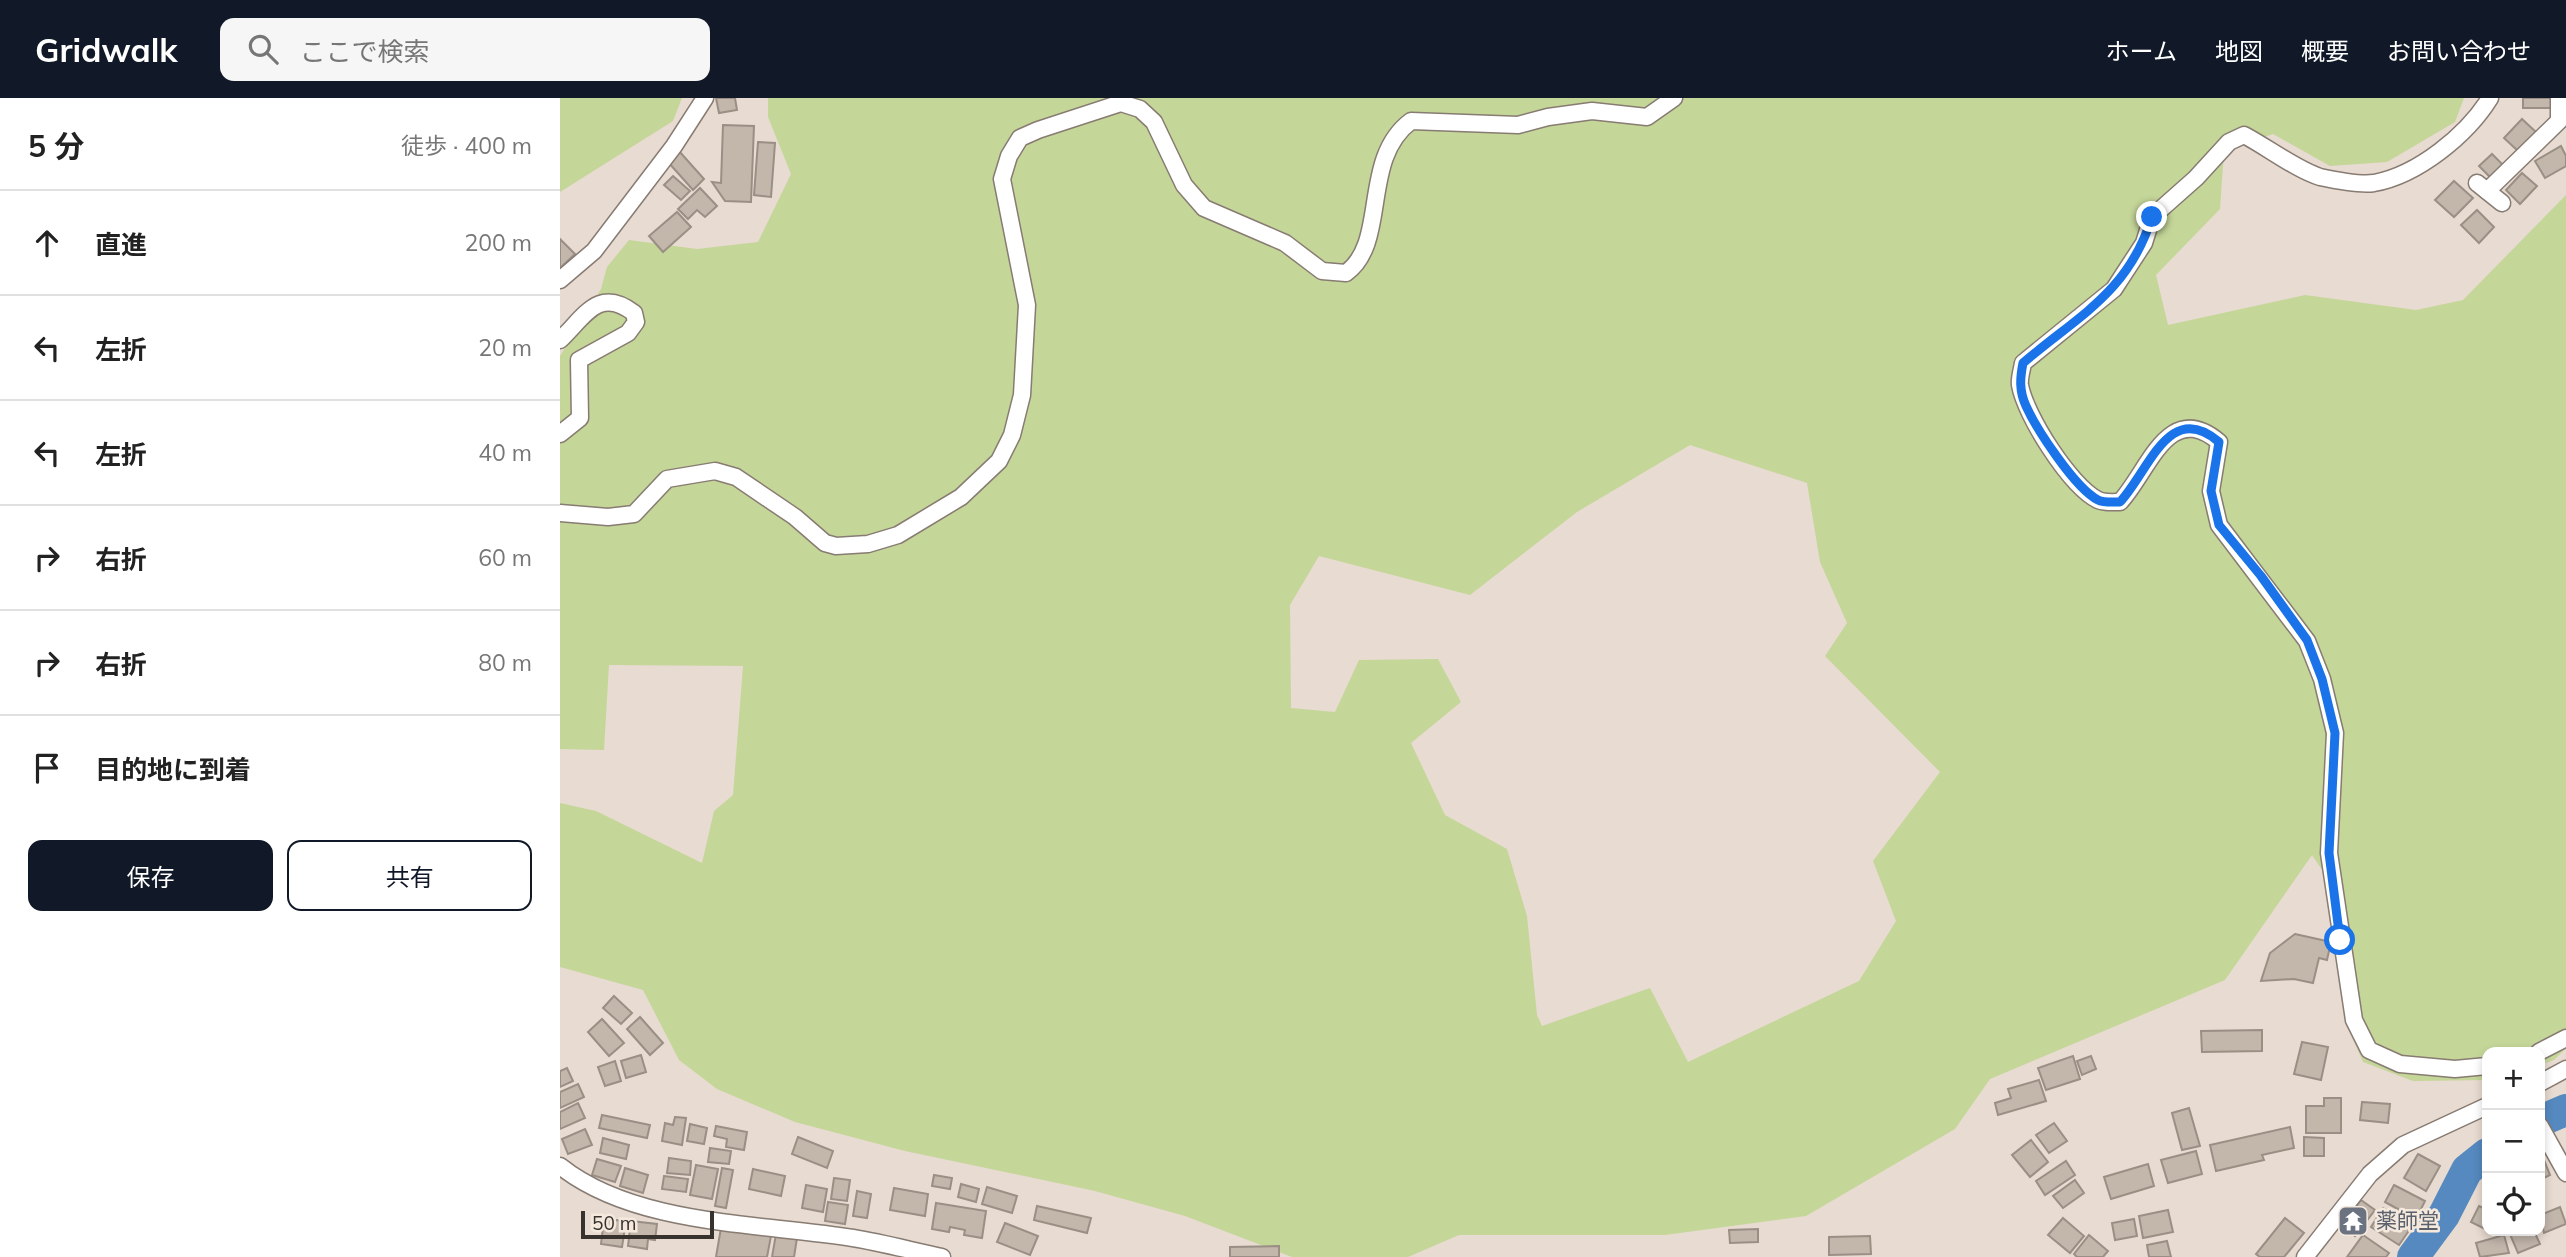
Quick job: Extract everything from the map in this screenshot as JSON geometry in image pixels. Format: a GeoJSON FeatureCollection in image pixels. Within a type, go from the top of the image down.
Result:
{"type":"FeatureCollection","features":[{"type":"Feature","properties":{"kind":"street"},"geometry":{"type":"LineString","coordinates":[[560,280],[594,251],[674,146],[705,98]]}},
{"type":"Feature","properties":{"kind":"street"},"geometry":{"type":"LineString","coordinates":[[560,513],[608,517],[634,514],[667,479],[715,471],[736,477],[794,517],[825,543],[836,546],[868,544],[898,535],[961,497],[999,461],[1012,435],[1022,395],[1027,305],[1002,179],[1009,156],[1020,138],[1038,130],[1121,103],[1140,109],[1154,122],[1184,185],[1204,208],[1285,243],[1322,271],[1346,273],[1357,265],[1369,228],[1384,152],[1399,130],[1411,121],[1518,125],[1548,117],[1592,111],[1647,117],[1674,98]]}},
{"type":"Feature","properties":{"kind":"street"},"geometry":{"type":"LineString","coordinates":[[2482,1066],[2455,1069],[2400,1064],[2369,1050],[2354,1020],[2329,853],[2335,733],[2322,679],[2307,640],[2261,576],[2219,525],[2211,491],[2219,442],[2206,431],[2192,428],[2174,431],[2161,444],[2132,489],[2120,502],[2101,501],[2079,486],[2059,459],[2025,405],[2019,382],[2023,363],[2114,289],[2144,243],[2152,217],[2196,178],[2229,142],[2244,135],[2320,176],[2371,184],[2386,180],[2438,152],[2480,114],[2490,98]]}},
{"type":"Feature","properties":{"kind":"street"},"geometry":{"type":"LineString","coordinates":[[2502,203],[2482,187],[2558,132],[2559,98]]}},
{"type":"Feature","properties":{"kind":"street"},"geometry":{"type":"LineString","coordinates":[[560,340],[606,300],[617,300],[634,313],[636,322],[628,333],[579,360],[580,418],[560,434]]}},
{"type":"Feature","properties":{"kind":"street"},"geometry":{"type":"LineString","coordinates":[[2545,1049],[2566,1038]]}},
{"type":"Feature","properties":{"kind":"street"},"geometry":{"type":"LineString","coordinates":[[2545,1080],[2566,1069]]}},
{"type":"Feature","properties":{"kind":"street"},"geometry":{"type":"LineString","coordinates":[[2305,1257],[2370,1174],[2403,1145],[2482,1108]]}},
{"type":"Feature","properties":{"kind":"street"},"geometry":{"type":"LineString","coordinates":[[2545,1137],[2566,1173]]}},
{"type":"Feature","properties":{"kind":"street"},"geometry":{"type":"LineString","coordinates":[[560,1166],[604,1193],[662,1210],[855,1238],[942,1257]]}},
{"type":"Feature","properties":{"kind":"green space"},"geometry":{"type":"Polygon","coordinates":[[[560,98],[682,98],[673,121],[560,192],[560,98]]]}},
{"type":"Feature","properties":{"kind":"green space"},"geometry":{"type":"Polygon","coordinates":[[[768,98],[2464,98],[2455,122],[2387,162],[2330,166],[2273,134],[2224,151],[2220,209],[2156,275],[2168,325],[2305,295],[2416,310],[2463,300],[2566,195],[2566,1048],[2554,1060],[2545,1063],[2545,1047],[2482,1047],[2482,1080],[2413,1081],[2363,1062],[2345,1021],[2344,902],[2312,855],[2225,980],[1990,1079],[1955,1129],[1806,1216],[1665,1235],[1459,1235],[1408,1257],[1292,1257],[1185,1216],[1095,1191],[905,1151],[795,1122],[717,1089],[679,1060],[643,990],[560,967],[560,803],[596,811],[702,863],[714,811],[733,795],[743,666],[609,665],[604,750],[560,749],[560,356],[601,289],[607,267],[629,240],[697,249],[758,242],[791,174],[768,117],[768,98]],[[1690,445],[1577,512],[1470,595],[1319,556],[1290,605],[1291,708],[1335,712],[1359,660],[1438,659],[1461,702],[1411,743],[1445,815],[1507,849],[1527,916],[1537,1015],[1542,1026],[1650,988],[1688,1062],[1859,981],[1896,921],[1873,861],[1940,772],[1825,656],[1847,623],[1820,562],[1807,483],[1690,445]]]}},
{"type":"Feature","properties":{"kind":"building"},"geometry":{"type":"Polygon","coordinates":[[[716,98],[735,98],[737,110],[719,113],[716,98]]]}},
{"type":"Feature","properties":{"kind":"building"},"geometry":{"type":"Polygon","coordinates":[[[2523,98],[2552,98],[2552,108],[2523,108],[2523,98]]]}},
{"type":"Feature","properties":{"kind":"building"},"geometry":{"type":"Polygon","coordinates":[[[2522,119],[2536,132],[2518,151],[2504,138],[2522,119]]]}},
{"type":"Feature","properties":{"kind":"building"},"geometry":{"type":"Polygon","coordinates":[[[723,125],[754,126],[751,202],[725,201],[712,182],[721,183],[723,125]]]}},
{"type":"Feature","properties":{"kind":"building"},"geometry":{"type":"Polygon","coordinates":[[[758,142],[775,143],[771,197],[754,195],[758,142]]]}},
{"type":"Feature","properties":{"kind":"building"},"geometry":{"type":"Polygon","coordinates":[[[2561,146],[2566,156],[2566,166],[2545,178],[2535,161],[2561,146]]]}},
{"type":"Feature","properties":{"kind":"building"},"geometry":{"type":"Polygon","coordinates":[[[679,151],[704,179],[693,190],[668,162],[679,151]]]}},
{"type":"Feature","properties":{"kind":"building"},"geometry":{"type":"Polygon","coordinates":[[[2492,154],[2503,165],[2490,177],[2479,166],[2492,154]]]}},
{"type":"Feature","properties":{"kind":"building"},"geometry":{"type":"Polygon","coordinates":[[[2522,173],[2537,186],[2520,204],[2506,190],[2522,173]]]}},
{"type":"Feature","properties":{"kind":"building"},"geometry":{"type":"Polygon","coordinates":[[[673,176],[690,191],[681,200],[664,185],[673,176]]]}},
{"type":"Feature","properties":{"kind":"building"},"geometry":{"type":"Polygon","coordinates":[[[2454,181],[2473,198],[2454,217],[2435,200],[2454,181]]]}},
{"type":"Feature","properties":{"kind":"building"},"geometry":{"type":"Polygon","coordinates":[[[700,188],[717,206],[705,217],[697,210],[688,219],[678,209],[700,188]]]}},
{"type":"Feature","properties":{"kind":"building"},"geometry":{"type":"Polygon","coordinates":[[[2477,210],[2494,227],[2479,243],[2461,225],[2477,210]]]}},
{"type":"Feature","properties":{"kind":"building"},"geometry":{"type":"Polygon","coordinates":[[[677,212],[691,227],[663,252],[649,236],[677,212]]]}},
{"type":"Feature","properties":{"kind":"building"},"geometry":{"type":"Polygon","coordinates":[[[560,239],[575,254],[560,268],[560,239]]]}},
{"type":"Feature","properties":{"kind":"building"},"geometry":{"type":"Polygon","coordinates":[[[2295,934],[2331,942],[2327,960],[2319,958],[2313,983],[2294,979],[2261,981],[2270,953],[2295,934]]]}},
{"type":"Feature","properties":{"kind":"building"},"geometry":{"type":"Polygon","coordinates":[[[614,996],[632,1013],[621,1024],[603,1008],[614,996]]]}},
{"type":"Feature","properties":{"kind":"building"},"geometry":{"type":"Polygon","coordinates":[[[640,1017],[663,1043],[650,1055],[627,1029],[640,1017]]]}},
{"type":"Feature","properties":{"kind":"building"},"geometry":{"type":"Polygon","coordinates":[[[602,1019],[624,1043],[609,1056],[588,1032],[602,1019]]]}},
{"type":"Feature","properties":{"kind":"building"},"geometry":{"type":"Polygon","coordinates":[[[2262,1030],[2262,1051],[2202,1052],[2201,1031],[2262,1030]]]}},
{"type":"Feature","properties":{"kind":"building"},"geometry":{"type":"Polygon","coordinates":[[[2302,1042],[2328,1047],[2321,1080],[2294,1074],[2302,1042]]]}},
{"type":"Feature","properties":{"kind":"building"},"geometry":{"type":"Polygon","coordinates":[[[641,1055],[646,1072],[626,1078],[621,1061],[641,1055]]]}},
{"type":"Feature","properties":{"kind":"building"},"geometry":{"type":"Polygon","coordinates":[[[2073,1056],[2080,1079],[2046,1090],[2038,1068],[2073,1056]]]}},
{"type":"Feature","properties":{"kind":"building"},"geometry":{"type":"Polygon","coordinates":[[[2091,1056],[2096,1069],[2082,1075],[2077,1061],[2091,1056]]]}},
{"type":"Feature","properties":{"kind":"building"},"geometry":{"type":"Polygon","coordinates":[[[615,1061],[621,1081],[605,1086],[598,1067],[615,1061]]]}},
{"type":"Feature","properties":{"kind":"building"},"geometry":{"type":"Polygon","coordinates":[[[567,1068],[573,1081],[560,1087],[560,1071],[567,1068]]]}},
{"type":"Feature","properties":{"kind":"building"},"geometry":{"type":"Polygon","coordinates":[[[2039,1080],[2046,1101],[1998,1115],[1995,1103],[2011,1098],[2008,1089],[2039,1080]]]}},
{"type":"Feature","properties":{"kind":"building"},"geometry":{"type":"Polygon","coordinates":[[[578,1084],[584,1097],[560,1108],[560,1092],[578,1084]]]}},
{"type":"Feature","properties":{"kind":"building"},"geometry":{"type":"Polygon","coordinates":[[[2324,1098],[2341,1098],[2341,1133],[2306,1133],[2306,1106],[2324,1106],[2324,1098]]]}},
{"type":"Feature","properties":{"kind":"building"},"geometry":{"type":"Polygon","coordinates":[[[2362,1102],[2390,1104],[2388,1123],[2360,1120],[2362,1102]]]}},
{"type":"Feature","properties":{"kind":"building"},"geometry":{"type":"Polygon","coordinates":[[[578,1103],[585,1118],[560,1129],[560,1112],[578,1103]]]}},
{"type":"Feature","properties":{"kind":"building"},"geometry":{"type":"Polygon","coordinates":[[[2189,1108],[2200,1146],[2182,1150],[2172,1113],[2189,1108]]]}},
{"type":"Feature","properties":{"kind":"building"},"geometry":{"type":"Polygon","coordinates":[[[602,1115],[650,1125],[647,1138],[599,1128],[602,1115]]]}},
{"type":"Feature","properties":{"kind":"building"},"geometry":{"type":"Polygon","coordinates":[[[675,1117],[686,1118],[682,1145],[662,1141],[665,1123],[673,1125],[675,1117]]]}},
{"type":"Feature","properties":{"kind":"building"},"geometry":{"type":"Polygon","coordinates":[[[2054,1123],[2067,1141],[2049,1153],[2036,1135],[2054,1123]]]}},
{"type":"Feature","properties":{"kind":"building"},"geometry":{"type":"Polygon","coordinates":[[[690,1124],[707,1128],[704,1144],[687,1141],[690,1124]]]}},
{"type":"Feature","properties":{"kind":"building"},"geometry":{"type":"Polygon","coordinates":[[[716,1126],[747,1132],[744,1150],[726,1147],[727,1139],[714,1136],[716,1126]]]}},
{"type":"Feature","properties":{"kind":"building"},"geometry":{"type":"Polygon","coordinates":[[[2290,1127],[2294,1148],[2262,1155],[2264,1160],[2216,1171],[2210,1145],[2290,1127]]]}},
{"type":"Feature","properties":{"kind":"building"},"geometry":{"type":"Polygon","coordinates":[[[585,1129],[592,1145],[568,1154],[562,1139],[585,1129]]]}},
{"type":"Feature","properties":{"kind":"building"},"geometry":{"type":"Polygon","coordinates":[[[798,1137],[833,1151],[827,1168],[792,1154],[798,1137]]]}},
{"type":"Feature","properties":{"kind":"building"},"geometry":{"type":"Polygon","coordinates":[[[2304,1137],[2324,1138],[2324,1156],[2304,1156],[2304,1137]]]}},
{"type":"Feature","properties":{"kind":"building"},"geometry":{"type":"Polygon","coordinates":[[[603,1138],[629,1145],[626,1159],[600,1153],[603,1138]]]}},
{"type":"Feature","properties":{"kind":"building"},"geometry":{"type":"Polygon","coordinates":[[[2031,1140],[2048,1162],[2030,1177],[2012,1155],[2031,1140]]]}},
{"type":"Feature","properties":{"kind":"building"},"geometry":{"type":"Polygon","coordinates":[[[710,1148],[731,1151],[729,1164],[708,1162],[710,1148]]]}},
{"type":"Feature","properties":{"kind":"building"},"geometry":{"type":"Polygon","coordinates":[[[2196,1151],[2202,1174],[2168,1183],[2161,1160],[2196,1151]]]}},
{"type":"Feature","properties":{"kind":"building"},"geometry":{"type":"Polygon","coordinates":[[[2418,1154],[2440,1166],[2426,1191],[2404,1178],[2418,1154]]]}},
{"type":"Feature","properties":{"kind":"building"},"geometry":{"type":"Polygon","coordinates":[[[669,1158],[691,1161],[690,1175],[667,1173],[669,1158]]]}},
{"type":"Feature","properties":{"kind":"building"},"geometry":{"type":"Polygon","coordinates":[[[597,1159],[621,1166],[615,1182],[592,1175],[597,1159]]]}},
{"type":"Feature","properties":{"kind":"building"},"geometry":{"type":"Polygon","coordinates":[[[2066,1161],[2075,1175],[2045,1195],[2036,1181],[2066,1161]]]}},
{"type":"Feature","properties":{"kind":"building"},"geometry":{"type":"Polygon","coordinates":[[[2545,1162],[2550,1175],[2545,1178],[2545,1162]]]}},
{"type":"Feature","properties":{"kind":"building"},"geometry":{"type":"Polygon","coordinates":[[[2148,1164],[2154,1186],[2111,1199],[2104,1177],[2148,1164]]]}},
{"type":"Feature","properties":{"kind":"building"},"geometry":{"type":"Polygon","coordinates":[[[696,1165],[718,1169],[712,1199],[690,1195],[696,1165]]]}},
{"type":"Feature","properties":{"kind":"building"},"geometry":{"type":"Polygon","coordinates":[[[625,1168],[648,1175],[643,1193],[620,1186],[625,1168]]]}},
{"type":"Feature","properties":{"kind":"building"},"geometry":{"type":"Polygon","coordinates":[[[722,1168],[733,1170],[726,1208],[715,1206],[722,1168]]]}},
{"type":"Feature","properties":{"kind":"building"},"geometry":{"type":"Polygon","coordinates":[[[753,1169],[785,1176],[781,1196],[749,1189],[753,1169]]]}},
{"type":"Feature","properties":{"kind":"building"},"geometry":{"type":"Polygon","coordinates":[[[934,1175],[952,1178],[950,1189],[932,1186],[934,1175]]]}},
{"type":"Feature","properties":{"kind":"building"},"geometry":{"type":"Polygon","coordinates":[[[664,1176],[688,1179],[686,1192],[662,1189],[664,1176]]]}},
{"type":"Feature","properties":{"kind":"building"},"geometry":{"type":"Polygon","coordinates":[[[834,1178],[850,1180],[847,1201],[831,1199],[834,1178]]]}},
{"type":"Feature","properties":{"kind":"building"},"geometry":{"type":"Polygon","coordinates":[[[2075,1180],[2084,1193],[2063,1208],[2053,1196],[2075,1180]]]}},
{"type":"Feature","properties":{"kind":"building"},"geometry":{"type":"Polygon","coordinates":[[[961,1184],[979,1189],[976,1202],[958,1197],[961,1184]]]}},
{"type":"Feature","properties":{"kind":"building"},"geometry":{"type":"Polygon","coordinates":[[[806,1185],[827,1189],[823,1212],[802,1208],[806,1185]]]}},
{"type":"Feature","properties":{"kind":"building"},"geometry":{"type":"Polygon","coordinates":[[[2394,1185],[2425,1201],[2416,1219],[2385,1202],[2394,1185]]]}},
{"type":"Feature","properties":{"kind":"building"},"geometry":{"type":"Polygon","coordinates":[[[987,1187],[1017,1196],[1012,1213],[982,1204],[987,1187]]]}},
{"type":"Feature","properties":{"kind":"building"},"geometry":{"type":"Polygon","coordinates":[[[894,1188],[928,1194],[925,1216],[890,1210],[894,1188]]]}},
{"type":"Feature","properties":{"kind":"building"},"geometry":{"type":"Polygon","coordinates":[[[857,1191],[871,1194],[867,1218],[853,1216],[857,1191]]]}},
{"type":"Feature","properties":{"kind":"building"},"geometry":{"type":"Polygon","coordinates":[[[2361,1200],[2375,1210],[2355,1236],[2342,1226],[2361,1200]]]}},
{"type":"Feature","properties":{"kind":"building"},"geometry":{"type":"Polygon","coordinates":[[[828,1202],[848,1205],[845,1224],[825,1221],[828,1202]]]}},
{"type":"Feature","properties":{"kind":"building"},"geometry":{"type":"Polygon","coordinates":[[[936,1203],[986,1211],[982,1238],[964,1235],[965,1230],[950,1227],[949,1232],[932,1229],[936,1203]]]}},
{"type":"Feature","properties":{"kind":"building"},"geometry":{"type":"Polygon","coordinates":[[[1037,1206],[1091,1218],[1087,1233],[1034,1220],[1037,1206]]]}},
{"type":"Feature","properties":{"kind":"building"},"geometry":{"type":"Polygon","coordinates":[[[2479,1206],[2482,1208],[2482,1228],[2471,1222],[2479,1206]]]}},
{"type":"Feature","properties":{"kind":"building"},"geometry":{"type":"Polygon","coordinates":[[[2560,1207],[2566,1224],[2545,1233],[2545,1213],[2560,1207]]]}},
{"type":"Feature","properties":{"kind":"building"},"geometry":{"type":"Polygon","coordinates":[[[2383,1208],[2412,1226],[2399,1245],[2371,1227],[2383,1208]]]}},
{"type":"Feature","properties":{"kind":"building"},"geometry":{"type":"Polygon","coordinates":[[[2168,1210],[2173,1232],[2143,1238],[2139,1216],[2168,1210]]]}},
{"type":"Feature","properties":{"kind":"building"},"geometry":{"type":"Polygon","coordinates":[[[2063,1218],[2084,1236],[2070,1253],[2048,1235],[2063,1218]]]}},
{"type":"Feature","properties":{"kind":"building"},"geometry":{"type":"Polygon","coordinates":[[[2285,1218],[2304,1233],[2284,1257],[2260,1257],[2256,1254],[2285,1218]]]}},
{"type":"Feature","properties":{"kind":"building"},"geometry":{"type":"Polygon","coordinates":[[[604,1219],[626,1221],[622,1247],[601,1244],[604,1219]]]}},
{"type":"Feature","properties":{"kind":"building"},"geometry":{"type":"Polygon","coordinates":[[[2134,1219],[2137,1236],[2115,1240],[2112,1223],[2134,1219]]]}},
{"type":"Feature","properties":{"kind":"building"},"geometry":{"type":"Polygon","coordinates":[[[631,1221],[657,1224],[655,1240],[648,1239],[647,1249],[628,1246],[631,1221]]]}},
{"type":"Feature","properties":{"kind":"building"},"geometry":{"type":"Polygon","coordinates":[[[1005,1223],[1038,1236],[1030,1255],[997,1242],[1005,1223]]]}},
{"type":"Feature","properties":{"kind":"building"},"geometry":{"type":"Polygon","coordinates":[[[721,1228],[771,1236],[767,1257],[716,1257],[721,1228]]]}},
{"type":"Feature","properties":{"kind":"building"},"geometry":{"type":"Polygon","coordinates":[[[1758,1229],[1758,1242],[1730,1243],[1729,1230],[1758,1229]]]}},
{"type":"Feature","properties":{"kind":"building"},"geometry":{"type":"Polygon","coordinates":[[[776,1234],[797,1238],[794,1257],[772,1257],[776,1234]]]}},
{"type":"Feature","properties":{"kind":"building"},"geometry":{"type":"Polygon","coordinates":[[[2089,1235],[2108,1251],[2103,1257],[2077,1257],[2074,1254],[2089,1235]]]}},
{"type":"Feature","properties":{"kind":"building"},"geometry":{"type":"Polygon","coordinates":[[[2363,1235],[2389,1253],[2386,1257],[2347,1257],[2363,1235]]]}},
{"type":"Feature","properties":{"kind":"building"},"geometry":{"type":"Polygon","coordinates":[[[1870,1236],[1871,1254],[1829,1255],[1829,1237],[1870,1236]]]}},
{"type":"Feature","properties":{"kind":"building"},"geometry":{"type":"Polygon","coordinates":[[[2504,1236],[2509,1253],[2480,1257],[2476,1243],[2504,1236]]]}},
{"type":"Feature","properties":{"kind":"building"},"geometry":{"type":"Polygon","coordinates":[[[2511,1236],[2536,1236],[2540,1244],[2518,1253],[2511,1236]]]}},
{"type":"Feature","properties":{"kind":"building"},"geometry":{"type":"Polygon","coordinates":[[[2167,1241],[2171,1257],[2149,1257],[2147,1245],[2167,1241]]]}},
{"type":"Feature","properties":{"kind":"building"},"geometry":{"type":"Polygon","coordinates":[[[1279,1246],[1279,1257],[1230,1257],[1230,1247],[1279,1246]]]}},
{"type":"Feature","properties":{"kind":"waterway"},"geometry":{"type":"LineString","coordinates":[[2545,1119],[2566,1110]]}},
{"type":"Feature","properties":{"kind":"waterway"},"geometry":{"type":"LineString","coordinates":[[2413,1257],[2444,1215],[2467,1170],[2482,1158]]}},
{"type":"Feature","properties":{"kind":"place","name":"薬師堂"},"geometry":{"type":"Point","coordinates":[2353,1221]}},
{"type":"Feature","properties":{"kind":"route"},"geometry":{"type":"LineString","coordinates":[[2152,217],[2144,243],[2131,267],[2114,289],[2023,363],[2019,382],[2025,405],[2059,459],[2079,486],[2101,501],[2120,502],[2132,489],[2161,444],[2174,431],[2192,428],[2206,431],[2219,442],[2211,491],[2219,525],[2261,576],[2307,640],[2322,679],[2335,733],[2329,853],[2340,940]]}}]}
